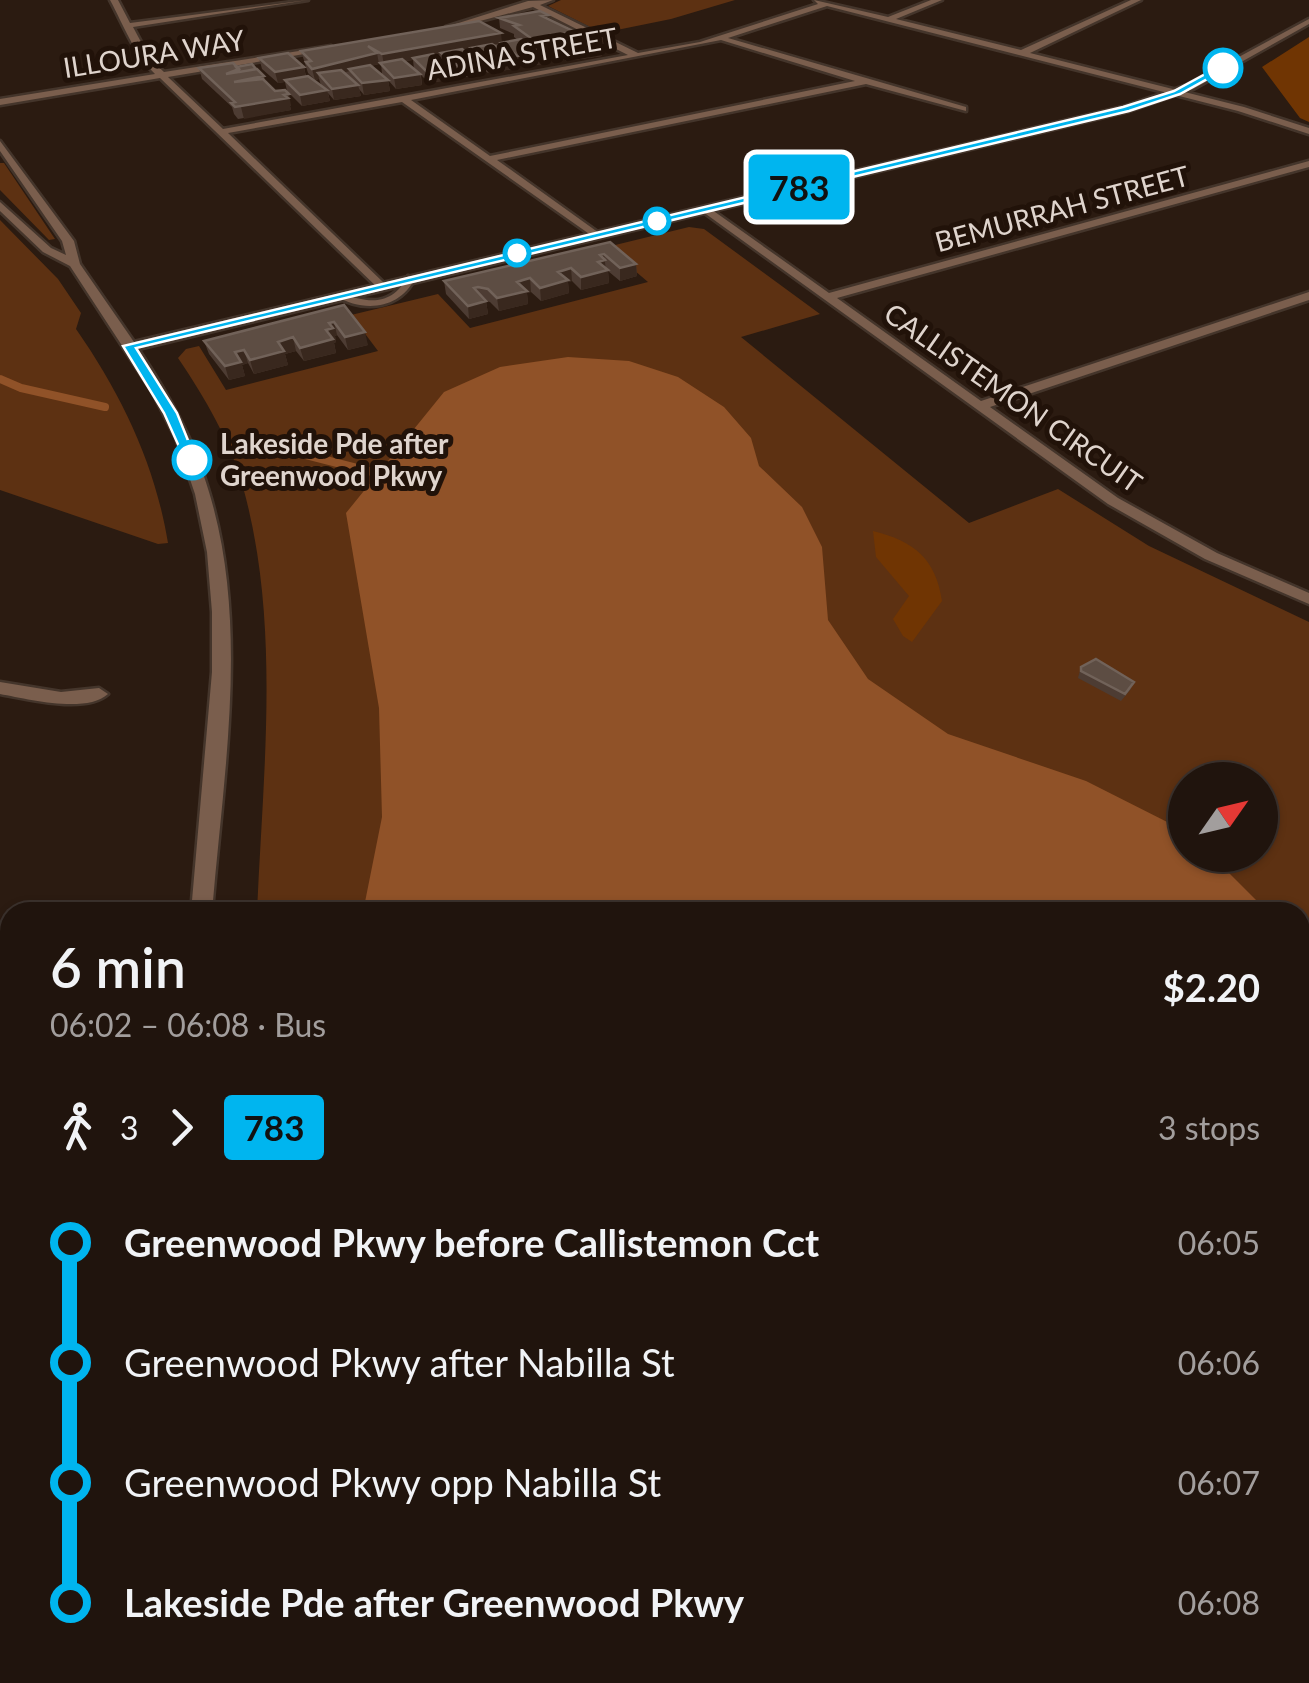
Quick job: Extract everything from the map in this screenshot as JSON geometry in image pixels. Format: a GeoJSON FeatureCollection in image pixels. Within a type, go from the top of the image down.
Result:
{"type":"FeatureCollection","features":[{"type":"Feature","properties":{"kind":"street"},"geometry":{"type":"LineString","coordinates":[[114,0],[138,50],[380,286]]}},
{"type":"Feature","properties":{"kind":"street"},"geometry":{"type":"LineString","coordinates":[[125,26],[304,0]]}},
{"type":"Feature","properties":{"kind":"street"},"geometry":{"type":"LineString","coordinates":[[431,31],[529,2],[549,0]]}},
{"type":"Feature","properties":{"kind":"street"},"geometry":{"type":"LineString","coordinates":[[815,0],[1177,92],[1309,131]]}},
{"type":"Feature","properties":{"kind":"street"},"geometry":{"type":"LineString","coordinates":[[889,19],[938,0]]}},
{"type":"Feature","properties":{"kind":"street"},"geometry":{"type":"LineString","coordinates":[[1022,53],[1137,0]]}},
{"type":"Feature","properties":{"kind":"street"},"geometry":{"type":"LineString","coordinates":[[529,2],[637,56]]}},
{"type":"Feature","properties":{"kind":"street","name":"ADINA STREET"},"geometry":{"type":"LineString","coordinates":[[220,132],[722,39],[828,3]]}},
{"type":"Feature","properties":{"kind":"street"},"geometry":{"type":"LineString","coordinates":[[129,346],[1126,109],[1177,92],[1309,21]]}},
{"type":"Feature","properties":{"kind":"street"},"geometry":{"type":"LineString","coordinates":[[722,39],[963,110]]}},
{"type":"Feature","properties":{"kind":"street","name":"ILLOURA WAY"},"geometry":{"type":"LineString","coordinates":[[0,102],[339,46]]}},
{"type":"Feature","properties":{"kind":"street"},"geometry":{"type":"LineString","coordinates":[[489,160],[866,81]]}},
{"type":"Feature","properties":{"kind":"street"},"geometry":{"type":"LineString","coordinates":[[404,99],[595,235]]}},
{"type":"Feature","properties":{"kind":"street"},"geometry":{"type":"LineString","coordinates":[[0,144],[68,241],[74,264],[129,346],[182,437],[212,535],[220,642],[202,902]]}},
{"type":"Feature","properties":{"kind":"street","name":"BEMURRAH STREET"},"geometry":{"type":"LineString","coordinates":[[827,297],[1309,164]]}},
{"type":"Feature","properties":{"kind":"street"},"geometry":{"type":"LineString","coordinates":[[0,205],[47,250],[74,264]]}},
{"type":"Feature","properties":{"kind":"street","name":"CALLISTEMON CIRCUIT"},"geometry":{"type":"LineString","coordinates":[[704,210],[1086,483],[1161,530],[1309,600]]}},
{"type":"Feature","properties":{"kind":"street"},"geometry":{"type":"LineString","coordinates":[[978,406],[1309,296]]}},
{"type":"Feature","properties":{"kind":"street"},"geometry":{"type":"LineString","coordinates":[[0,688],[61,698],[99,694]]}},
{"type":"Feature","properties":{"kind":"lane"},"geometry":{"type":"LineString","coordinates":[[340,296],[367,304],[388,301],[405,291],[411,278]]}},
{"type":"Feature","properties":{"kind":"shaded area"},"geometry":{"type":"Polygon","coordinates":[[[561,0],[735,0],[671,19],[602,33],[548,6],[561,0]]]}},
{"type":"Feature","properties":{"kind":"shaded area"},"geometry":{"type":"Polygon","coordinates":[[[1309,37],[1309,122],[1300,118],[1262,67],[1309,37]]]}},
{"type":"Feature","properties":{"kind":"shaded area"},"geometry":{"type":"Polygon","coordinates":[[[0,163],[4,163],[55,239],[49,240],[0,190],[0,163]]]}},
{"type":"Feature","properties":{"kind":"shaded area"},"geometry":{"type":"Polygon","coordinates":[[[0,220],[58,279],[81,313],[76,329],[108,379],[134,431],[155,486],[168,543],[158,544],[0,490],[0,220]]]}},
{"type":"Feature","properties":{"kind":"shaded area"},"geometry":{"type":"Polygon","coordinates":[[[689,227],[704,229],[820,314],[741,337],[969,523],[1058,489],[1149,546],[1309,622],[1309,902],[258,902],[267,698],[255,539],[243,487],[224,436],[178,358],[186,349],[199,346],[226,390],[378,351],[351,315],[438,294],[470,328],[648,282],[607,247],[689,227]]]}},
{"type":"Feature","properties":{"kind":"shaded area"},"geometry":{"type":"Polygon","coordinates":[[[568,357],[629,361],[678,377],[724,407],[751,438],[759,466],[802,507],[822,547],[828,620],[868,679],[948,734],[1086,781],[1168,822],[1168,872],[1228,872],[1258,902],[365,902],[382,817],[379,708],[346,513],[444,392],[500,367],[568,357]]]}},
{"type":"Feature","properties":{"kind":"shaded area"},"geometry":{"type":"Polygon","coordinates":[[[873,531],[900,540],[921,554],[939,586],[942,601],[912,642],[903,636],[893,619],[909,596],[876,557],[873,531]]]}},
{"type":"Feature","properties":{"kind":"building"},"geometry":{"type":"Polygon","coordinates":[[[540,11],[548,15],[542,16],[575,32],[532,39],[514,26],[519,25],[499,18],[540,11]]]}},
{"type":"Feature","properties":{"kind":"building"},"geometry":{"type":"Polygon","coordinates":[[[479,21],[501,33],[382,54],[368,46],[377,53],[312,69],[306,62],[311,61],[301,51],[479,21]]]}},
{"type":"Feature","properties":{"kind":"building"},"geometry":{"type":"Polygon","coordinates":[[[592,38],[601,45],[565,50],[556,43],[592,38]]]}},
{"type":"Feature","properties":{"kind":"building"},"geometry":{"type":"Polygon","coordinates":[[[521,39],[542,53],[517,56],[501,43],[521,39]]]}},
{"type":"Feature","properties":{"kind":"building"},"geometry":{"type":"Polygon","coordinates":[[[492,44],[513,58],[487,62],[471,48],[492,44]]]}},
{"type":"Feature","properties":{"kind":"building"},"geometry":{"type":"Polygon","coordinates":[[[462,49],[481,63],[458,66],[441,53],[462,49]]]}},
{"type":"Feature","properties":{"kind":"building"},"geometry":{"type":"Polygon","coordinates":[[[288,53],[304,67],[275,72],[259,58],[288,53]]]}},
{"type":"Feature","properties":{"kind":"building"},"geometry":{"type":"Polygon","coordinates":[[[433,54],[452,68],[427,72],[413,58],[433,54]]]}},
{"type":"Feature","properties":{"kind":"building"},"geometry":{"type":"Polygon","coordinates":[[[402,59],[420,74],[394,78],[380,63],[402,59]]]}},
{"type":"Feature","properties":{"kind":"building"},"geometry":{"type":"Polygon","coordinates":[[[233,63],[239,69],[226,74],[257,69],[264,76],[234,82],[263,79],[275,91],[285,90],[288,98],[235,107],[231,103],[235,102],[199,68],[233,63]]]}},
{"type":"Feature","properties":{"kind":"building"},"geometry":{"type":"Polygon","coordinates":[[[252,64],[256,69],[240,72],[236,67],[252,64]]]}},
{"type":"Feature","properties":{"kind":"building"},"geometry":{"type":"Polygon","coordinates":[[[370,65],[388,80],[362,83],[349,69],[370,65]]]}},
{"type":"Feature","properties":{"kind":"building"},"geometry":{"type":"Polygon","coordinates":[[[341,70],[358,85],[332,89],[318,73],[341,70]]]}},
{"type":"Feature","properties":{"kind":"building"},"geometry":{"type":"Polygon","coordinates":[[[308,76],[327,90],[300,95],[285,80],[308,76]]]}},
{"type":"Feature","properties":{"kind":"building"},"geometry":{"type":"Polygon","coordinates":[[[610,242],[636,264],[620,268],[604,254],[600,255],[605,260],[598,262],[608,270],[581,277],[571,268],[558,272],[568,280],[540,288],[530,278],[517,282],[527,291],[497,298],[488,289],[474,288],[486,301],[468,306],[444,281],[610,242]]]}},
{"type":"Feature","properties":{"kind":"building"},"geometry":{"type":"Polygon","coordinates":[[[344,305],[365,332],[345,337],[334,322],[329,323],[333,328],[326,330],[333,339],[300,348],[293,337],[278,342],[284,351],[250,360],[244,350],[235,352],[241,362],[225,366],[204,341],[344,305]]]}},
{"type":"Feature","properties":{"kind":"building"},"geometry":{"type":"Polygon","coordinates":[[[1096,659],[1134,682],[1125,694],[1081,671],[1081,667],[1096,659]]]}},
{"type":"Feature","properties":{"kind":"waterway"},"geometry":{"type":"LineString","coordinates":[[0,379],[21,388],[105,407]]}},
{"type":"Feature","properties":{"kind":"waterway"},"geometry":{"type":"LineString","coordinates":[[306,455],[392,477]]}},
{"type":"Feature","properties":{"kind":"bus line","name":"783"},"geometry":{"type":"LineString","coordinates":[[192,460],[171,413],[129,346],[1126,109],[1190,87],[1223,68]]}},
{"type":"Feature","properties":{"kind":"place","name":"Lakeside Pde after Greenwood Pkwy"},"geometry":{"type":"Point","coordinates":[192,460]}}]}
